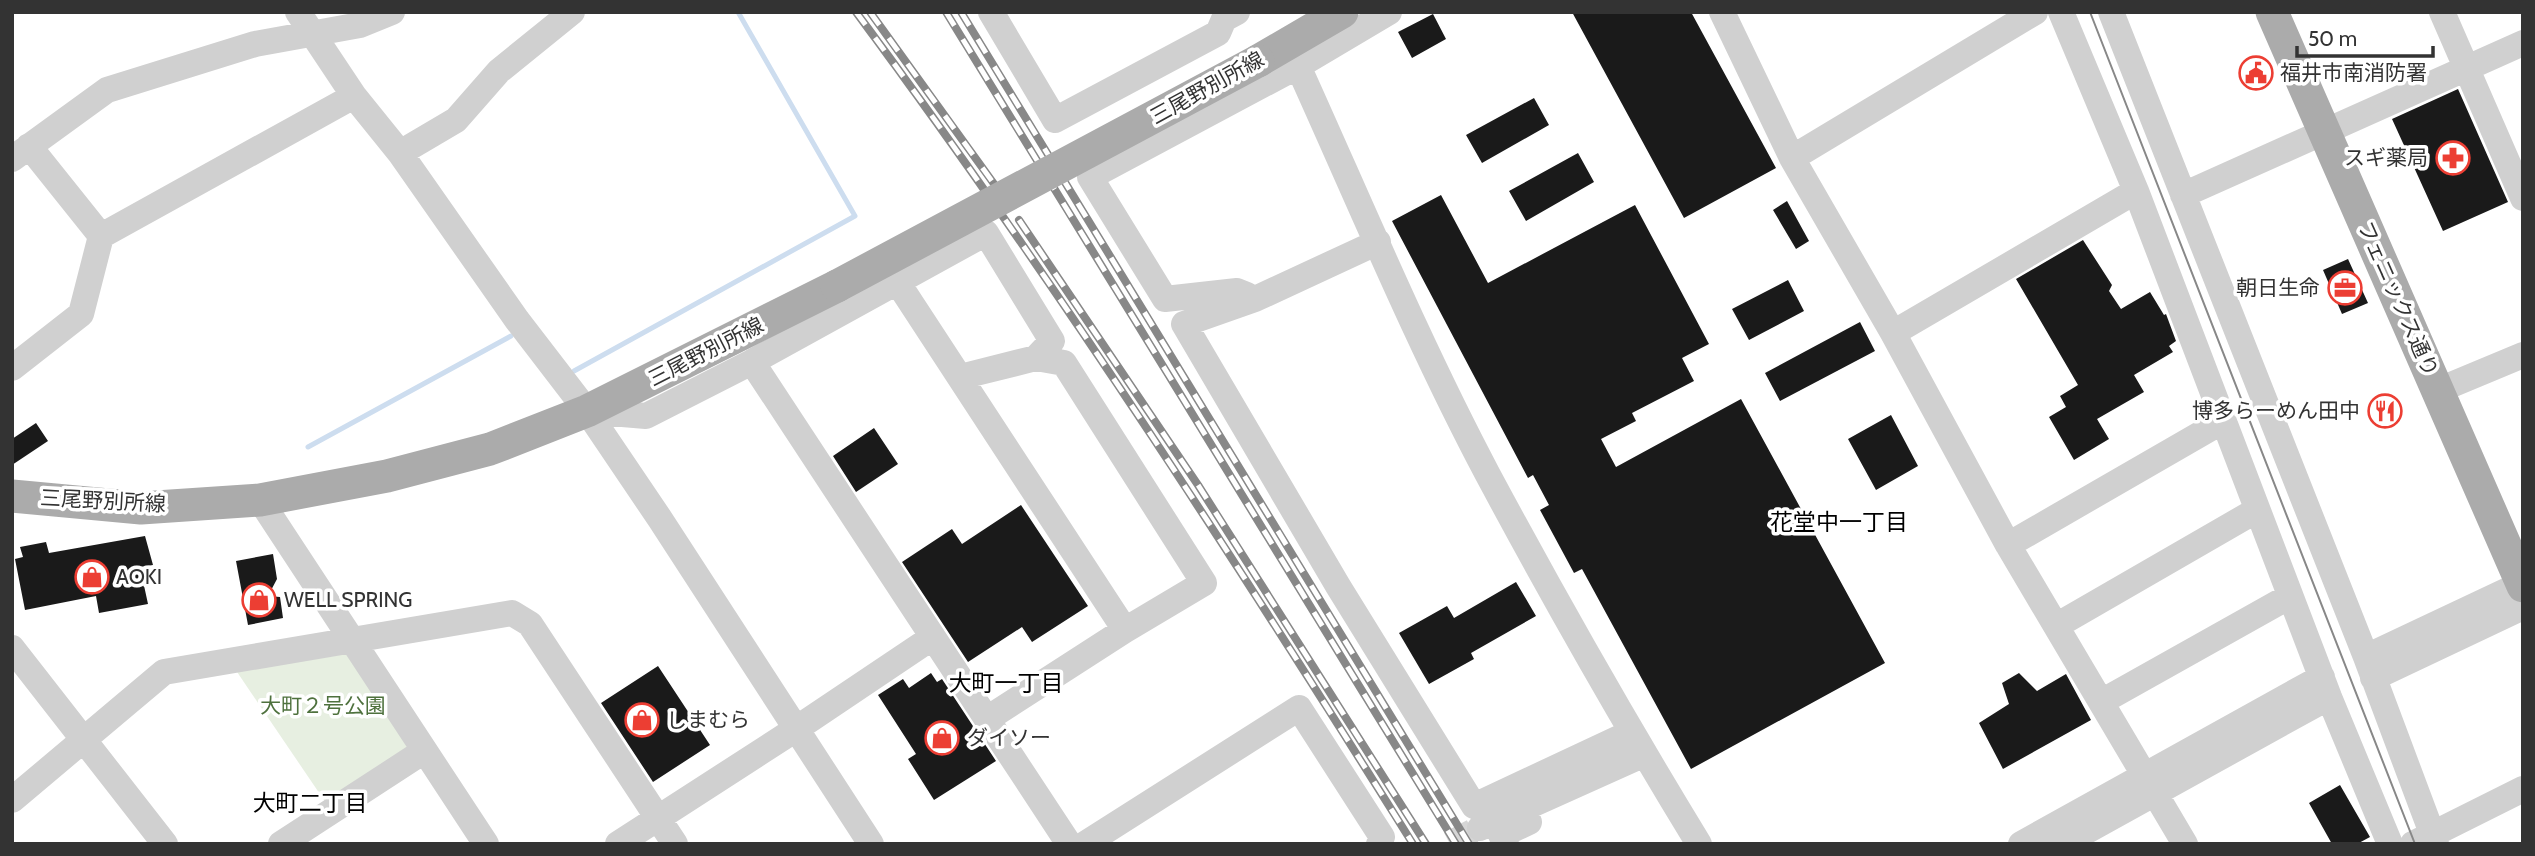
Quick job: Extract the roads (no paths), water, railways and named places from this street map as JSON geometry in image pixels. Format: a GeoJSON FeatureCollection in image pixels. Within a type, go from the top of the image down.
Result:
{"type":"FeatureCollection","features":[{"type":"Feature","properties":{"kind":"main road","name":"三尾野別所線"},"geometry":{"type":"LineString","coordinates":[[12,496],[141,508],[260,500],[387,476],[477,453],[587,411],[836,286],[1258,61],[1342,12]]}},
{"type":"Feature","properties":{"kind":"main road","name":"フェニックス通り"},"geometry":{"type":"LineString","coordinates":[[2272,12],[2523,584]]}},
{"type":"Feature","properties":{"kind":"street"},"geometry":{"type":"LineString","coordinates":[[298,12],[311,36],[354,96],[400,153],[517,320],[587,411],[871,844]]}},
{"type":"Feature","properties":{"kind":"street"},"geometry":{"type":"LineString","coordinates":[[101,236],[21,153],[107,90],[255,44],[360,26],[392,12]]}},
{"type":"Feature","properties":{"kind":"street"},"geometry":{"type":"LineString","coordinates":[[991,12],[1165,299],[1237,291],[1255,299]]}},
{"type":"Feature","properties":{"kind":"street"},"geometry":{"type":"LineString","coordinates":[[1090,177],[1298,66],[1390,12]]}},
{"type":"Feature","properties":{"kind":"street"},"geometry":{"type":"LineString","coordinates":[[1722,12],[1792,158],[1893,333],[2008,545],[2185,844]]}},
{"type":"Feature","properties":{"kind":"street"},"geometry":{"type":"LineString","coordinates":[[1792,158],[2035,12]]}},
{"type":"Feature","properties":{"kind":"street"},"geometry":{"type":"LineString","coordinates":[[2062,12],[2136,191],[2325,687],[2390,844]]}},
{"type":"Feature","properties":{"kind":"street"},"geometry":{"type":"LineString","coordinates":[[2110,12],[2369,667],[2427,841],[2523,789]]}},
{"type":"Feature","properties":{"kind":"street"},"geometry":{"type":"LineString","coordinates":[[2442,12],[2523,198]]}},
{"type":"Feature","properties":{"kind":"street"},"geometry":{"type":"LineString","coordinates":[[1055,120],[1217,33],[1224,19],[1233,13]]}},
{"type":"Feature","properties":{"kind":"street"},"geometry":{"type":"LineString","coordinates":[[400,153],[456,120],[499,71],[565,14]]}},
{"type":"Feature","properties":{"kind":"street"},"geometry":{"type":"LineString","coordinates":[[2183,195],[2523,43]]}},
{"type":"Feature","properties":{"kind":"street"},"geometry":{"type":"LineString","coordinates":[[1298,66],[1439,375],[1488,474],[1643,751],[1699,844]]}},
{"type":"Feature","properties":{"kind":"street"},"geometry":{"type":"LineString","coordinates":[[12,368],[81,314],[101,236],[354,96]]}},
{"type":"Feature","properties":{"kind":"street"},"geometry":{"type":"LineString","coordinates":[[1893,333],[2136,191]]}},
{"type":"Feature","properties":{"kind":"street"},"geometry":{"type":"LineString","coordinates":[[587,411],[646,416],[752,362],[986,233],[1052,341],[1036,358]]}},
{"type":"Feature","properties":{"kind":"street"},"geometry":{"type":"LineString","coordinates":[[1378,243],[1255,299],[1184,324],[1338,586],[1474,806],[1643,751]]}},
{"type":"Feature","properties":{"kind":"street"},"geometry":{"type":"LineString","coordinates":[[898,283],[1125,630]]}},
{"type":"Feature","properties":{"kind":"street"},"geometry":{"type":"LineString","coordinates":[[2439,390],[2523,355]]}},
{"type":"Feature","properties":{"kind":"street"},"geometry":{"type":"LineString","coordinates":[[960,377],[1036,358],[1064,363],[1204,583],[1125,630],[987,719]]}},
{"type":"Feature","properties":{"kind":"street"},"geometry":{"type":"LineString","coordinates":[[752,362],[1069,844]]}},
{"type":"Feature","properties":{"kind":"street"},"geometry":{"type":"LineString","coordinates":[[2008,545],[2223,421]]}},
{"type":"Feature","properties":{"kind":"street"},"geometry":{"type":"LineString","coordinates":[[260,500],[486,844]]}},
{"type":"Feature","properties":{"kind":"street"},"geometry":{"type":"LineString","coordinates":[[2056,626],[2257,510]]}},
{"type":"Feature","properties":{"kind":"street"},"geometry":{"type":"LineString","coordinates":[[2369,667],[2523,584]]}},
{"type":"Feature","properties":{"kind":"street"},"geometry":{"type":"LineString","coordinates":[[2101,702],[2290,596]]}},
{"type":"Feature","properties":{"kind":"street"},"geometry":{"type":"LineString","coordinates":[[2369,667],[2523,607]]}},
{"type":"Feature","properties":{"kind":"street"},"geometry":{"type":"LineString","coordinates":[[12,800],[164,672],[512,613],[530,624],[675,844]]}},
{"type":"Feature","properties":{"kind":"street"},"geometry":{"type":"LineString","coordinates":[[618,844],[796,729],[933,636]]}},
{"type":"Feature","properties":{"kind":"street"},"geometry":{"type":"LineString","coordinates":[[12,648],[165,844]]}},
{"type":"Feature","properties":{"kind":"street"},"geometry":{"type":"LineString","coordinates":[[2021,844],[2150,784],[2325,687]]}},
{"type":"Feature","properties":{"kind":"street"},"geometry":{"type":"LineString","coordinates":[[1085,844],[1299,708],[1382,837],[1379,844]]}},
{"type":"Feature","properties":{"kind":"street"},"geometry":{"type":"LineString","coordinates":[[281,844],[424,751]]}},
{"type":"Feature","properties":{"kind":"street"},"geometry":{"type":"LineString","coordinates":[[1480,828],[1643,751]]}},
{"type":"Feature","properties":{"kind":"street"},"geometry":{"type":"LineString","coordinates":[[1506,844],[1501,835],[1643,751]]}},
{"type":"Feature","properties":{"kind":"street"},"geometry":{"type":"LineString","coordinates":[[2063,844],[2150,784]]}},
{"type":"Feature","properties":{"kind":"waterway"},"geometry":{"type":"LineString","coordinates":[[574,371],[855,216],[738,12]]}},
{"type":"Feature","properties":{"kind":"waterway"},"geometry":{"type":"LineString","coordinates":[[308,447],[511,336]]}},
{"type":"Feature","properties":{"kind":"tunnel"},"geometry":{"type":"LineString","coordinates":[[1450,844],[1480,828]]}},
{"type":"Feature","properties":{"kind":"tram line"},"geometry":{"type":"LineString","coordinates":[[2090,12],[2415,844]]}},
{"type":"Feature","properties":{"kind":"railway"},"geometry":{"type":"LineString","coordinates":[[856,12],[1002,215],[1143,422],[1413,844]]}},
{"type":"Feature","properties":{"kind":"railway"},"geometry":{"type":"LineString","coordinates":[[870,12],[997,188]]}},
{"type":"Feature","properties":{"kind":"railway"},"geometry":{"type":"LineString","coordinates":[[946,12],[1456,844]]}},
{"type":"Feature","properties":{"kind":"railway"},"geometry":{"type":"LineString","coordinates":[[961,12],[1469,844]]}},
{"type":"Feature","properties":{"kind":"railway"},"geometry":{"type":"LineString","coordinates":[[1019,220],[1198,485],[1426,844]]}},
{"type":"Feature","properties":{"kind":"place","name":"福井市南消防署"},"geometry":{"type":"Point","coordinates":[2256,73]}},
{"type":"Feature","properties":{"kind":"place","name":"スギ薬局"},"geometry":{"type":"Point","coordinates":[2453,158]}},
{"type":"Feature","properties":{"kind":"place","name":"朝日生命"},"geometry":{"type":"Point","coordinates":[2345,288]}},
{"type":"Feature","properties":{"kind":"place","name":"博多らーめん田中"},"geometry":{"type":"Point","coordinates":[2385,411]}},
{"type":"Feature","properties":{"kind":"place","name":"AOKI"},"geometry":{"type":"Point","coordinates":[92,577]}},
{"type":"Feature","properties":{"kind":"place","name":"WELL SPRING"},"geometry":{"type":"Point","coordinates":[259,600]}},
{"type":"Feature","properties":{"kind":"place","name":"しまむら"},"geometry":{"type":"Point","coordinates":[642,720]}},
{"type":"Feature","properties":{"kind":"place","name":"ダイソー"},"geometry":{"type":"Point","coordinates":[942,738]}},
{"type":"Feature","properties":{"kind":"district","name":"花堂中一丁目"},"geometry":{"type":"Point","coordinates":[1839,522]}},
{"type":"Feature","properties":{"kind":"district","name":"大町一丁目"},"geometry":{"type":"Point","coordinates":[1006,683]}},
{"type":"Feature","properties":{"kind":"district","name":"大町二丁目"},"geometry":{"type":"Point","coordinates":[310,803]}},
{"type":"Feature","properties":{"kind":"park label","name":"大町２号公園"},"geometry":{"type":"Point","coordinates":[323,706]}}]}
